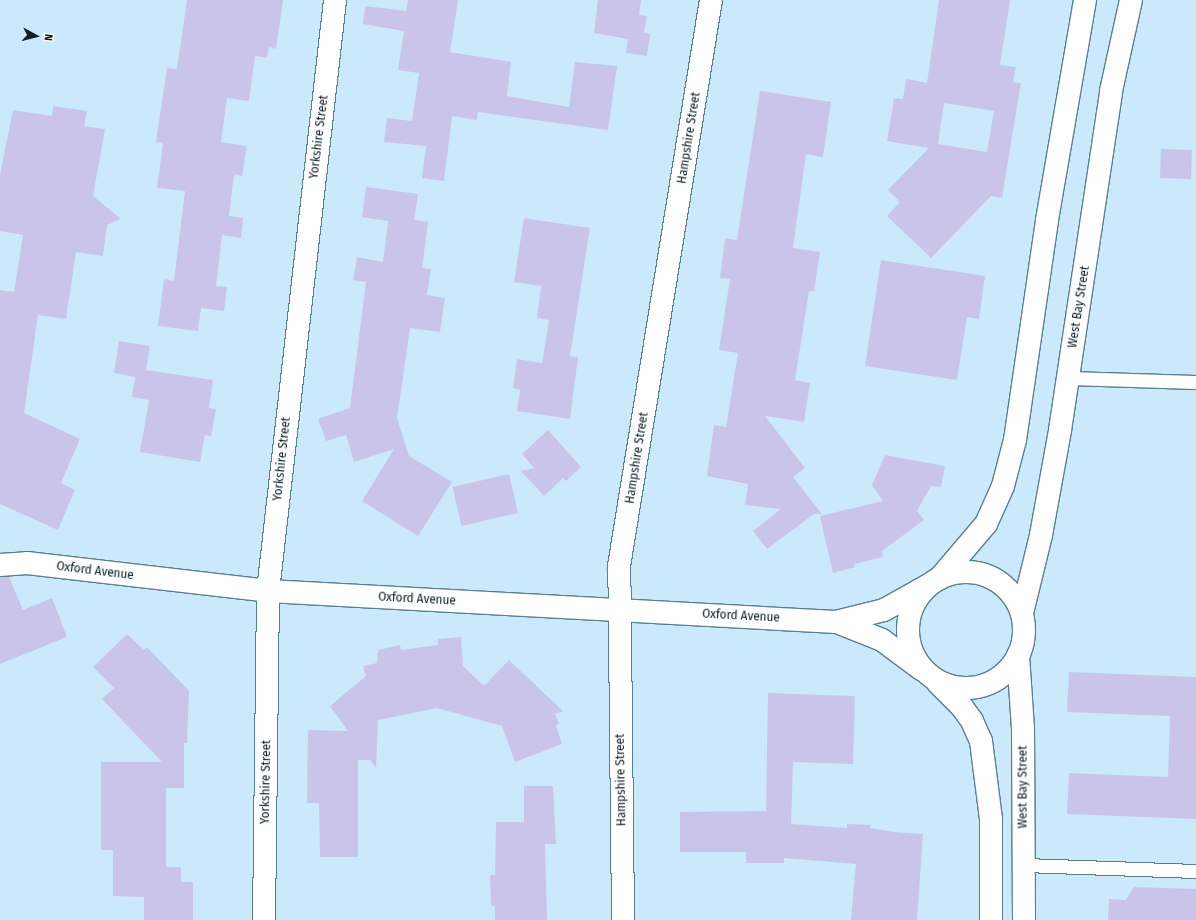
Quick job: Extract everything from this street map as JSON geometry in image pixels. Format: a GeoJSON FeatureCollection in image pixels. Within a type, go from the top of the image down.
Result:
{"type":"FeatureCollection","features":[{"type":"Feature","properties":{"kind":"street","name":"Yorkshire Street"},"geometry":{"type":"LineString","coordinates":[[264,920],[268,591],[335,0]]}},
{"type":"Feature","properties":{"kind":"street","name":"Hampshire Street"},"geometry":{"type":"LineString","coordinates":[[623,920],[618,609],[619,566],[710,0]]}},
{"type":"Feature","properties":{"kind":"street"},"geometry":{"type":"LineString","coordinates":[[991,920],[990,819],[981,742],[972,721],[962,707],[928,674],[910,648],[908,624],[914,603],[986,524],[1002,486],[1015,440],[1047,220],[1085,0]]}},
{"type":"Feature","properties":{"kind":"street","name":"West Bay Street"},"geometry":{"type":"LineString","coordinates":[[1022,613],[1041,535],[1068,378],[1111,91],[1131,0]]}},
{"type":"Feature","properties":{"kind":"street","name":"Oxford Avenue"},"geometry":{"type":"LineString","coordinates":[[0,565],[27,563],[268,591],[836,622],[884,610],[934,582]]}},
{"type":"Feature","properties":{"kind":"street"},"geometry":{"type":"LineString","coordinates":[[928,674],[956,688],[984,686],[1007,672],[1018,655],[1024,639],[1022,613],[1010,592],[991,577],[968,571],[934,582]]}},
{"type":"Feature","properties":{"kind":"street","name":"Oxford Avenue"},"geometry":{"type":"LineString","coordinates":[[836,622],[882,640],[903,653],[928,674]]}},
{"type":"Feature","properties":{"kind":"street","name":"West Bay Street"},"geometry":{"type":"LineString","coordinates":[[1018,655],[1023,728],[1024,920]]}},
{"type":"Feature","properties":{"kind":"lane"},"geometry":{"type":"LineString","coordinates":[[1068,378],[1196,382]]}},
{"type":"Feature","properties":{"kind":"lane"},"geometry":{"type":"LineString","coordinates":[[1024,865],[1196,871]]}},
{"type":"Feature","properties":{"kind":"building"},"geometry":{"type":"Polygon","coordinates":[[[187,0],[283,0],[276,49],[269,47],[267,58],[255,56],[249,101],[227,98],[221,142],[247,146],[242,176],[234,174],[229,216],[243,218],[241,238],[222,235],[216,286],[227,287],[224,311],[201,308],[198,331],[158,326],[164,279],[174,281],[185,191],[157,188],[163,143],[156,142],[167,68],[177,69],[187,0]]]}},
{"type":"Feature","properties":{"kind":"building"},"geometry":{"type":"Polygon","coordinates":[[[408,0],[458,0],[450,52],[511,62],[507,96],[569,107],[575,62],[617,66],[608,130],[478,112],[477,120],[452,116],[444,181],[422,178],[426,146],[384,142],[387,118],[412,121],[419,73],[398,70],[404,31],[363,24],[365,6],[406,11],[408,0]]]}},
{"type":"Feature","properties":{"kind":"building"},"geometry":{"type":"Polygon","coordinates":[[[598,0],[641,0],[639,15],[647,16],[644,33],[650,34],[647,56],[626,53],[628,39],[594,33],[598,0]]]}},
{"type":"Feature","properties":{"kind":"building"},"geometry":{"type":"Polygon","coordinates":[[[939,0],[1010,0],[1000,65],[1016,67],[1013,82],[1021,83],[1002,198],[991,196],[931,258],[887,216],[900,202],[888,190],[929,148],[887,141],[894,98],[903,99],[906,79],[927,83],[939,0]],[[944,103],[938,144],[987,152],[994,111],[944,103]]]}},
{"type":"Feature","properties":{"kind":"building"},"geometry":{"type":"Polygon","coordinates":[[[760,91],[831,102],[823,157],[806,154],[793,248],[820,252],[814,291],[809,291],[795,380],[810,383],[804,422],[765,416],[805,468],[793,477],[822,514],[814,514],[767,549],[753,531],[781,509],[745,505],[748,484],[707,476],[714,425],[726,427],[738,353],[719,350],[730,279],[720,278],[725,238],[737,240],[760,91]]]}},
{"type":"Feature","properties":{"kind":"building"},"geometry":{"type":"Polygon","coordinates":[[[53,106],[87,111],[84,126],[105,129],[93,196],[121,219],[107,225],[103,256],[76,252],[66,319],[38,315],[24,413],[80,439],[61,483],[75,490],[58,530],[0,504],[0,290],[14,292],[23,235],[0,231],[0,175],[13,110],[52,116],[53,106]]]}},
{"type":"Feature","properties":{"kind":"building"},"geometry":{"type":"Polygon","coordinates":[[[1161,149],[1192,150],[1191,179],[1160,178],[1161,149]]]}},
{"type":"Feature","properties":{"kind":"building"},"geometry":{"type":"Polygon","coordinates":[[[366,187],[418,194],[414,220],[428,222],[422,268],[431,269],[427,295],[445,298],[440,332],[410,328],[397,418],[409,456],[452,482],[418,536],[362,501],[394,449],[354,462],[346,435],[326,441],[318,419],[350,408],[366,282],[353,280],[357,257],[383,262],[388,221],[362,217],[366,187]]]}},
{"type":"Feature","properties":{"kind":"building"},"geometry":{"type":"Polygon","coordinates":[[[524,218],[590,228],[570,356],[578,357],[570,419],[517,411],[520,390],[513,388],[517,359],[542,363],[549,320],[537,318],[541,286],[514,282],[524,218]]]}},
{"type":"Feature","properties":{"kind":"building"},"geometry":{"type":"Polygon","coordinates":[[[881,260],[985,276],[979,319],[967,317],[957,380],[865,366],[881,260]]]}},
{"type":"Feature","properties":{"kind":"building"},"geometry":{"type":"Polygon","coordinates":[[[119,341],[150,346],[146,370],[213,380],[209,408],[216,409],[211,436],[205,435],[200,462],[140,452],[149,400],[132,397],[135,377],[114,373],[119,341]]]}},
{"type":"Feature","properties":{"kind":"building"},"geometry":{"type":"Polygon","coordinates":[[[548,430],[581,467],[566,481],[563,478],[544,496],[521,471],[534,468],[522,454],[548,430]]]}},
{"type":"Feature","properties":{"kind":"building"},"geometry":{"type":"Polygon","coordinates":[[[885,455],[945,466],[941,487],[931,486],[917,511],[924,520],[882,551],[883,557],[854,564],[855,567],[833,573],[820,516],[883,501],[872,485],[885,455]]]}},
{"type":"Feature","properties":{"kind":"building"},"geometry":{"type":"Polygon","coordinates":[[[509,474],[518,513],[461,526],[452,487],[509,474]]]}},
{"type":"Feature","properties":{"kind":"building"},"geometry":{"type":"Polygon","coordinates":[[[0,577],[9,577],[23,610],[52,598],[67,637],[0,664],[0,577]]]}},
{"type":"Feature","properties":{"kind":"building"},"geometry":{"type":"Polygon","coordinates":[[[127,634],[144,650],[147,647],[189,691],[187,743],[184,743],[184,788],[166,788],[166,867],[181,867],[181,882],[193,882],[193,920],[144,920],[144,897],[113,896],[113,850],[101,850],[101,762],[162,762],[102,699],[114,688],[93,667],[127,634]]]}},
{"type":"Feature","properties":{"kind":"building"},"geometry":{"type":"Polygon","coordinates":[[[461,637],[463,666],[484,686],[509,660],[563,711],[555,714],[559,724],[556,725],[562,744],[515,762],[502,726],[437,708],[378,720],[376,768],[370,760],[358,760],[358,857],[320,857],[319,803],[307,803],[308,730],[348,731],[330,706],[366,676],[363,666],[377,663],[378,650],[400,645],[401,650],[438,645],[438,639],[461,637]]]}},
{"type":"Feature","properties":{"kind":"building"},"geometry":{"type":"Polygon","coordinates":[[[1069,672],[1196,677],[1196,819],[1067,814],[1069,773],[1168,777],[1170,716],[1067,712],[1069,672]]]}},
{"type":"Feature","properties":{"kind":"building"},"geometry":{"type":"Polygon","coordinates":[[[768,693],[855,696],[853,764],[793,762],[791,824],[847,828],[847,824],[871,825],[870,828],[894,832],[923,834],[917,920],[851,920],[856,864],[784,858],[784,863],[746,863],[746,852],[680,852],[680,812],[766,811],[768,693]]]}},
{"type":"Feature","properties":{"kind":"building"},"geometry":{"type":"Polygon","coordinates":[[[524,786],[553,786],[556,844],[545,844],[547,920],[495,920],[495,906],[491,906],[490,875],[495,875],[496,822],[524,822],[524,786]]]}},
{"type":"Feature","properties":{"kind":"building"},"geometry":{"type":"Polygon","coordinates":[[[1134,887],[1196,889],[1196,920],[1108,920],[1109,899],[1126,900],[1134,887]]]}}]}
